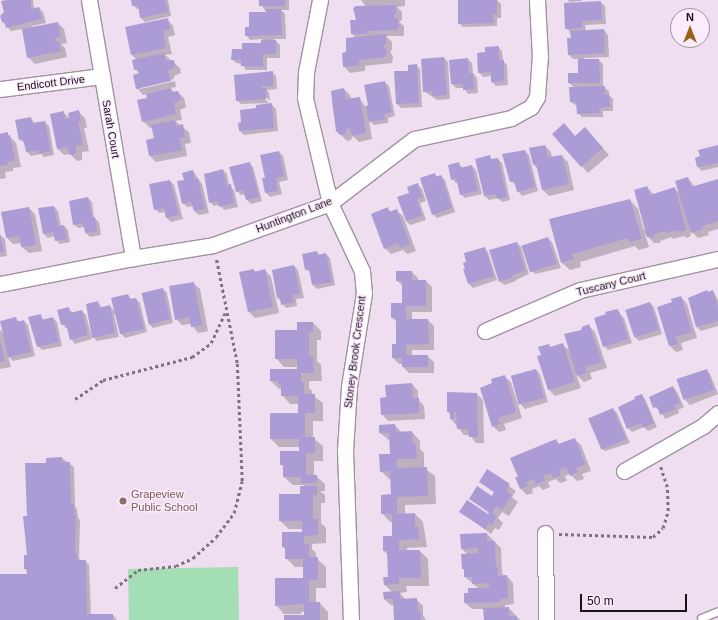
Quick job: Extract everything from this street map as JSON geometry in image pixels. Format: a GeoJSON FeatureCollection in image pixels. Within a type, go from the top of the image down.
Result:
{"type":"FeatureCollection","features":[{"type":"Feature","properties":{"kind":"street","name":"Sarah Court"},"geometry":{"type":"LineString","coordinates":[[89,0],[134,258]]}},
{"type":"Feature","properties":{"kind":"street","name":"Stoney Brook Crescent"},"geometry":{"type":"LineString","coordinates":[[320,0],[306,72],[305,98],[330,203],[362,272],[364,293],[349,387],[345,450],[351,620]]}},
{"type":"Feature","properties":{"kind":"street","name":"Huntington Lane"},"geometry":{"type":"LineString","coordinates":[[0,284],[134,258],[213,245],[330,203],[414,139],[511,118],[531,107],[537,97],[540,58],[537,0]]}},
{"type":"Feature","properties":{"kind":"street","name":"Endicott Drive"},"geometry":{"type":"LineString","coordinates":[[0,89],[102,76]]}},
{"type":"Feature","properties":{"kind":"street","name":"Tuscany Court"},"geometry":{"type":"LineString","coordinates":[[485,331],[580,290],[718,259]]}},
{"type":"Feature","properties":{"kind":"street"},"geometry":{"type":"LineString","coordinates":[[624,471],[703,426],[718,413]]}},
{"type":"Feature","properties":{"kind":"street"},"geometry":{"type":"LineString","coordinates":[[545,533],[546,620]]}},
{"type":"Feature","properties":{"kind":"lane"},"geometry":{"type":"LineString","coordinates":[[701,618],[718,611]]}},
{"type":"Feature","properties":{"kind":"path"},"geometry":{"type":"LineString","coordinates":[[115,588],[138,570],[176,566],[192,558],[216,537],[234,513],[242,481],[237,363],[213,245]]}},
{"type":"Feature","properties":{"kind":"path"},"geometry":{"type":"LineString","coordinates":[[75,399],[103,380],[192,357],[210,343],[227,311]]}},
{"type":"Feature","properties":{"kind":"path"},"geometry":{"type":"LineString","coordinates":[[545,533],[653,537],[663,528],[668,511],[667,487],[656,453]]}},
{"type":"Feature","properties":{"kind":"green space"},"geometry":{"type":"Polygon","coordinates":[[[238,567],[239,620],[129,620],[128,569],[238,567]]]}},
{"type":"Feature","properties":{"kind":"building"},"geometry":{"type":"Polygon","coordinates":[[[31,0],[31,9],[39,7],[42,19],[6,28],[5,23],[2,22],[0,16],[4,12],[1,1],[31,0]]]}},
{"type":"Feature","properties":{"kind":"building"},"geometry":{"type":"Polygon","coordinates":[[[131,0],[165,0],[168,12],[140,18],[138,5],[132,6],[131,0]]]}},
{"type":"Feature","properties":{"kind":"building"},"geometry":{"type":"Polygon","coordinates":[[[259,0],[285,0],[285,6],[259,6],[259,0]]]}},
{"type":"Feature","properties":{"kind":"building"},"geometry":{"type":"Polygon","coordinates":[[[458,0],[497,0],[497,14],[493,14],[493,23],[458,24],[458,0]]]}},
{"type":"Feature","properties":{"kind":"building"},"geometry":{"type":"Polygon","coordinates":[[[601,1],[602,20],[582,21],[582,28],[565,29],[564,3],[601,1]]]}},
{"type":"Feature","properties":{"kind":"building"},"geometry":{"type":"Polygon","coordinates":[[[396,5],[396,14],[394,17],[398,19],[399,27],[397,30],[367,31],[367,34],[351,34],[350,20],[356,20],[353,8],[356,6],[396,5]]]}},
{"type":"Feature","properties":{"kind":"building"},"geometry":{"type":"Polygon","coordinates":[[[266,9],[281,9],[282,35],[245,36],[245,27],[249,27],[249,12],[266,12],[266,9]]]}},
{"type":"Feature","properties":{"kind":"building"},"geometry":{"type":"Polygon","coordinates":[[[168,18],[170,29],[163,31],[166,48],[131,55],[125,27],[168,18]]]}},
{"type":"Feature","properties":{"kind":"building"},"geometry":{"type":"Polygon","coordinates":[[[58,22],[61,37],[55,38],[55,42],[59,41],[61,51],[27,58],[22,29],[58,22]]]}},
{"type":"Feature","properties":{"kind":"building"},"geometry":{"type":"Polygon","coordinates":[[[604,29],[605,53],[568,55],[567,38],[571,38],[570,31],[604,29]]]}},
{"type":"Feature","properties":{"kind":"building"},"geometry":{"type":"Polygon","coordinates":[[[386,34],[386,44],[384,45],[384,48],[387,50],[386,57],[359,60],[359,65],[343,67],[342,53],[346,52],[346,38],[386,34]]]}},
{"type":"Feature","properties":{"kind":"building"},"geometry":{"type":"Polygon","coordinates":[[[261,40],[276,40],[276,54],[263,54],[263,67],[241,66],[241,60],[231,60],[232,49],[242,49],[242,43],[261,43],[261,40]]]}},
{"type":"Feature","properties":{"kind":"building"},"geometry":{"type":"Polygon","coordinates":[[[499,46],[499,60],[504,60],[504,81],[491,82],[491,72],[478,73],[477,53],[485,52],[485,47],[499,46]]]}},
{"type":"Feature","properties":{"kind":"building"},"geometry":{"type":"Polygon","coordinates":[[[164,53],[166,61],[174,60],[175,66],[173,69],[168,70],[171,81],[136,89],[133,75],[139,73],[138,69],[134,70],[132,60],[164,53]]]}},
{"type":"Feature","properties":{"kind":"building"},"geometry":{"type":"Polygon","coordinates":[[[444,57],[447,95],[432,96],[432,91],[423,92],[421,59],[444,57]]]}},
{"type":"Feature","properties":{"kind":"building"},"geometry":{"type":"Polygon","coordinates":[[[468,58],[469,73],[473,73],[474,89],[463,90],[463,84],[451,84],[449,60],[468,58]]]}},
{"type":"Feature","properties":{"kind":"building"},"geometry":{"type":"Polygon","coordinates":[[[578,59],[599,59],[600,83],[568,83],[568,73],[578,73],[578,59]]]}},
{"type":"Feature","properties":{"kind":"building"},"geometry":{"type":"Polygon","coordinates":[[[417,64],[419,103],[396,104],[394,71],[408,71],[408,65],[417,64]]]}},
{"type":"Feature","properties":{"kind":"building"},"geometry":{"type":"Polygon","coordinates":[[[273,71],[273,86],[262,86],[262,88],[266,88],[266,99],[236,101],[234,75],[273,71]]]}},
{"type":"Feature","properties":{"kind":"building"},"geometry":{"type":"Polygon","coordinates":[[[385,81],[392,112],[384,114],[385,119],[369,122],[366,106],[368,105],[364,85],[385,81]]]}},
{"type":"Feature","properties":{"kind":"building"},"geometry":{"type":"Polygon","coordinates":[[[605,86],[605,95],[609,94],[610,107],[599,108],[600,113],[577,114],[576,102],[570,102],[569,87],[605,86]]]}},
{"type":"Feature","properties":{"kind":"building"},"geometry":{"type":"Polygon","coordinates":[[[171,88],[172,92],[178,91],[181,100],[174,103],[176,114],[142,122],[137,100],[147,98],[146,94],[171,88]]]}},
{"type":"Feature","properties":{"kind":"building"},"geometry":{"type":"Polygon","coordinates":[[[344,88],[346,99],[360,97],[366,133],[352,136],[350,128],[347,129],[345,134],[340,135],[336,131],[331,91],[344,88]]]}},
{"type":"Feature","properties":{"kind":"building"},"geometry":{"type":"Polygon","coordinates":[[[272,103],[274,128],[239,131],[238,123],[241,122],[240,110],[256,108],[256,105],[272,103]]]}},
{"type":"Feature","properties":{"kind":"building"},"geometry":{"type":"Polygon","coordinates":[[[79,110],[81,122],[78,122],[83,144],[76,146],[76,154],[70,155],[67,147],[57,149],[50,114],[64,111],[65,119],[69,118],[68,113],[79,110]]]}},
{"type":"Feature","properties":{"kind":"building"},"geometry":{"type":"Polygon","coordinates":[[[31,117],[32,123],[45,121],[51,151],[39,154],[39,150],[26,152],[23,139],[19,140],[15,120],[31,117]]]}},
{"type":"Feature","properties":{"kind":"building"},"geometry":{"type":"Polygon","coordinates":[[[175,120],[176,126],[183,124],[185,137],[179,138],[182,150],[149,156],[146,140],[154,138],[151,125],[175,120]]]}},
{"type":"Feature","properties":{"kind":"building"},"geometry":{"type":"Polygon","coordinates":[[[564,123],[575,136],[585,127],[603,148],[581,167],[552,134],[564,123]]]}},
{"type":"Feature","properties":{"kind":"building"},"geometry":{"type":"Polygon","coordinates":[[[8,132],[8,136],[10,135],[15,161],[7,162],[8,165],[0,166],[0,134],[8,132]]]}},
{"type":"Feature","properties":{"kind":"building"},"geometry":{"type":"Polygon","coordinates":[[[545,145],[548,157],[562,155],[569,184],[542,190],[536,164],[533,165],[529,148],[545,145]]]}},
{"type":"Feature","properties":{"kind":"building"},"geometry":{"type":"Polygon","coordinates":[[[718,145],[718,163],[697,167],[695,158],[700,156],[698,150],[718,145]]]}},
{"type":"Feature","properties":{"kind":"building"},"geometry":{"type":"Polygon","coordinates":[[[525,150],[535,187],[517,192],[514,181],[510,182],[502,154],[525,150]]]}},
{"type":"Feature","properties":{"kind":"building"},"geometry":{"type":"Polygon","coordinates":[[[279,151],[284,176],[276,178],[278,191],[265,193],[262,178],[265,178],[260,155],[279,151]]]}},
{"type":"Feature","properties":{"kind":"building"},"geometry":{"type":"Polygon","coordinates":[[[490,155],[491,159],[498,158],[507,197],[497,199],[496,194],[484,196],[475,159],[490,155]]]}},
{"type":"Feature","properties":{"kind":"building"},"geometry":{"type":"Polygon","coordinates":[[[250,162],[259,197],[246,200],[243,190],[236,192],[229,167],[250,162]]]}},
{"type":"Feature","properties":{"kind":"building"},"geometry":{"type":"Polygon","coordinates":[[[459,162],[460,168],[472,165],[478,191],[460,195],[456,178],[451,180],[448,165],[459,162]]]}},
{"type":"Feature","properties":{"kind":"building"},"geometry":{"type":"Polygon","coordinates":[[[223,169],[226,185],[231,184],[234,203],[219,207],[218,201],[209,203],[204,174],[223,169]]]}},
{"type":"Feature","properties":{"kind":"building"},"geometry":{"type":"Polygon","coordinates":[[[193,170],[195,179],[198,178],[205,209],[194,211],[191,202],[182,204],[177,181],[184,180],[182,173],[193,170]]]}},
{"type":"Feature","properties":{"kind":"building"},"geometry":{"type":"Polygon","coordinates":[[[435,173],[436,177],[441,175],[452,208],[432,215],[420,178],[435,173]]]}},
{"type":"Feature","properties":{"kind":"building"},"geometry":{"type":"Polygon","coordinates":[[[688,177],[691,187],[718,179],[718,221],[703,226],[703,229],[691,233],[675,181],[688,177]]]}},
{"type":"Feature","properties":{"kind":"building"},"geometry":{"type":"Polygon","coordinates":[[[170,180],[179,215],[166,218],[164,208],[154,210],[149,184],[170,180]]]}},
{"type":"Feature","properties":{"kind":"building"},"geometry":{"type":"Polygon","coordinates":[[[418,183],[422,197],[417,199],[422,216],[406,221],[397,197],[409,193],[407,187],[418,183]]]}},
{"type":"Feature","properties":{"kind":"building"},"geometry":{"type":"Polygon","coordinates":[[[647,186],[650,195],[675,187],[686,230],[666,233],[666,231],[654,234],[655,237],[647,237],[634,190],[647,186]]]}},
{"type":"Feature","properties":{"kind":"building"},"geometry":{"type":"Polygon","coordinates":[[[88,197],[92,217],[95,217],[97,231],[85,233],[83,223],[73,225],[69,201],[88,197]]]}},
{"type":"Feature","properties":{"kind":"building"},"geometry":{"type":"Polygon","coordinates":[[[630,199],[642,239],[630,242],[628,238],[572,254],[574,259],[561,263],[549,219],[630,199]]]}},
{"type":"Feature","properties":{"kind":"building"},"geometry":{"type":"Polygon","coordinates":[[[54,206],[58,226],[64,225],[67,239],[55,241],[53,232],[43,234],[38,208],[54,206]]]}},
{"type":"Feature","properties":{"kind":"building"},"geometry":{"type":"Polygon","coordinates":[[[29,207],[36,245],[21,247],[19,236],[6,238],[1,212],[29,207]]]}},
{"type":"Feature","properties":{"kind":"building"},"geometry":{"type":"Polygon","coordinates":[[[388,207],[389,212],[397,209],[410,244],[400,248],[398,243],[384,249],[371,214],[388,207]]]}},
{"type":"Feature","properties":{"kind":"building"},"geometry":{"type":"Polygon","coordinates":[[[0,233],[4,252],[0,253],[0,233]]]}},
{"type":"Feature","properties":{"kind":"building"},"geometry":{"type":"Polygon","coordinates":[[[548,237],[557,264],[530,272],[521,246],[548,237]]]}},
{"type":"Feature","properties":{"kind":"building"},"geometry":{"type":"Polygon","coordinates":[[[517,242],[525,270],[512,276],[513,277],[499,282],[489,250],[517,242]]]}},
{"type":"Feature","properties":{"kind":"building"},"geometry":{"type":"Polygon","coordinates":[[[485,247],[494,276],[468,284],[463,269],[465,269],[463,263],[466,262],[464,253],[485,247]]]}},
{"type":"Feature","properties":{"kind":"building"},"geometry":{"type":"Polygon","coordinates":[[[317,251],[318,255],[326,253],[332,282],[312,285],[309,269],[305,270],[302,254],[317,251]]]}},
{"type":"Feature","properties":{"kind":"building"},"geometry":{"type":"Polygon","coordinates":[[[294,265],[300,294],[292,295],[294,302],[281,305],[280,298],[277,298],[272,270],[294,265]]]}},
{"type":"Feature","properties":{"kind":"building"},"geometry":{"type":"Polygon","coordinates":[[[254,269],[254,272],[265,269],[273,307],[248,312],[239,272],[254,269]]]}},
{"type":"Feature","properties":{"kind":"building"},"geometry":{"type":"Polygon","coordinates":[[[396,271],[412,271],[412,280],[426,280],[426,306],[406,306],[406,319],[428,319],[429,344],[406,345],[406,355],[428,355],[428,367],[402,367],[402,358],[392,358],[392,344],[396,344],[396,318],[391,318],[391,303],[402,303],[402,281],[396,281],[396,271]]]}},
{"type":"Feature","properties":{"kind":"building"},"geometry":{"type":"Polygon","coordinates":[[[194,282],[202,325],[191,327],[189,317],[175,320],[169,286],[194,282]]]}},
{"type":"Feature","properties":{"kind":"building"},"geometry":{"type":"Polygon","coordinates":[[[163,288],[170,319],[149,324],[142,293],[163,288]]]}},
{"type":"Feature","properties":{"kind":"building"},"geometry":{"type":"Polygon","coordinates":[[[707,290],[708,292],[713,290],[718,307],[718,321],[696,327],[688,298],[707,290]]]}},
{"type":"Feature","properties":{"kind":"building"},"geometry":{"type":"Polygon","coordinates":[[[128,294],[130,299],[136,298],[144,329],[120,334],[111,298],[128,294]]]}},
{"type":"Feature","properties":{"kind":"building"},"geometry":{"type":"Polygon","coordinates":[[[681,296],[692,332],[675,337],[678,344],[669,346],[657,307],[672,302],[671,299],[681,296]]]}},
{"type":"Feature","properties":{"kind":"building"},"geometry":{"type":"Polygon","coordinates":[[[98,301],[99,308],[110,305],[115,333],[92,338],[86,304],[98,301]]]}},
{"type":"Feature","properties":{"kind":"building"},"geometry":{"type":"Polygon","coordinates":[[[650,302],[659,330],[634,338],[625,310],[650,302]]]}},
{"type":"Feature","properties":{"kind":"building"},"geometry":{"type":"Polygon","coordinates":[[[69,307],[70,313],[82,310],[88,335],[70,340],[66,324],[61,325],[57,310],[69,307]]]}},
{"type":"Feature","properties":{"kind":"building"},"geometry":{"type":"Polygon","coordinates":[[[617,309],[620,313],[628,339],[603,347],[594,318],[606,314],[605,312],[617,309]]]}},
{"type":"Feature","properties":{"kind":"building"},"geometry":{"type":"Polygon","coordinates":[[[41,314],[42,320],[53,317],[59,342],[37,347],[28,317],[41,314]]]}},
{"type":"Feature","properties":{"kind":"building"},"geometry":{"type":"Polygon","coordinates":[[[16,317],[17,322],[24,320],[31,352],[8,357],[0,321],[16,317]]]}},
{"type":"Feature","properties":{"kind":"building"},"geometry":{"type":"Polygon","coordinates":[[[297,322],[313,322],[313,332],[309,332],[309,356],[313,356],[314,373],[301,373],[301,382],[304,382],[304,394],[315,394],[315,413],[305,413],[305,437],[315,437],[315,453],[306,453],[306,475],[317,475],[317,483],[301,483],[301,477],[283,477],[283,465],[280,465],[280,451],[299,451],[299,439],[270,439],[270,413],[298,413],[298,396],[281,396],[281,384],[278,384],[278,381],[270,381],[270,369],[297,369],[297,359],[275,359],[275,330],[297,330],[297,322]]]}},
{"type":"Feature","properties":{"kind":"building"},"geometry":{"type":"Polygon","coordinates":[[[589,324],[602,362],[585,367],[587,373],[577,376],[564,334],[581,330],[582,327],[589,324]]]}},
{"type":"Feature","properties":{"kind":"building"},"geometry":{"type":"Polygon","coordinates":[[[0,340],[5,361],[0,362],[0,340]]]}},
{"type":"Feature","properties":{"kind":"building"},"geometry":{"type":"Polygon","coordinates":[[[563,343],[575,382],[548,390],[537,356],[541,355],[538,347],[549,344],[550,347],[563,343]]]}},
{"type":"Feature","properties":{"kind":"building"},"geometry":{"type":"Polygon","coordinates":[[[536,369],[544,398],[519,405],[511,376],[536,369]]]}},
{"type":"Feature","properties":{"kind":"building"},"geometry":{"type":"Polygon","coordinates":[[[707,369],[714,390],[683,400],[677,379],[707,369]]]}},
{"type":"Feature","properties":{"kind":"building"},"geometry":{"type":"Polygon","coordinates":[[[505,375],[516,412],[498,418],[500,424],[492,427],[480,388],[492,383],[491,379],[505,375]]]}},
{"type":"Feature","properties":{"kind":"building"},"geometry":{"type":"Polygon","coordinates":[[[412,383],[413,398],[419,398],[419,413],[381,415],[380,398],[386,397],[385,385],[412,383]]]}},
{"type":"Feature","properties":{"kind":"building"},"geometry":{"type":"Polygon","coordinates":[[[673,386],[680,403],[674,405],[676,409],[660,415],[657,406],[653,408],[649,397],[673,386]]]}},
{"type":"Feature","properties":{"kind":"building"},"geometry":{"type":"Polygon","coordinates":[[[447,392],[477,393],[478,437],[469,437],[468,429],[457,429],[456,412],[454,412],[454,419],[450,419],[450,412],[447,412],[447,392]]]}},
{"type":"Feature","properties":{"kind":"building"},"geometry":{"type":"Polygon","coordinates":[[[642,394],[654,423],[643,428],[641,423],[627,429],[618,407],[642,394]]]}},
{"type":"Feature","properties":{"kind":"building"},"geometry":{"type":"Polygon","coordinates":[[[613,408],[626,439],[601,450],[588,419],[613,408]]]}},
{"type":"Feature","properties":{"kind":"building"},"geometry":{"type":"Polygon","coordinates":[[[395,424],[396,432],[412,431],[413,444],[416,444],[417,459],[397,459],[397,468],[427,467],[428,496],[397,497],[397,514],[415,513],[415,526],[418,526],[419,539],[399,540],[399,550],[420,550],[421,578],[399,578],[399,584],[384,585],[383,577],[388,577],[387,551],[383,551],[383,536],[392,536],[392,514],[381,514],[381,495],[391,494],[390,471],[380,472],[379,454],[390,454],[389,433],[379,433],[379,425],[395,424]]]}},
{"type":"Feature","properties":{"kind":"building"},"geometry":{"type":"Polygon","coordinates":[[[575,438],[585,464],[576,468],[578,472],[570,476],[566,467],[559,470],[561,475],[553,478],[551,473],[543,476],[545,481],[536,484],[534,479],[526,482],[528,486],[520,489],[515,477],[518,477],[510,458],[556,439],[558,444],[575,438]]]}},
{"type":"Feature","properties":{"kind":"building"},"geometry":{"type":"Polygon","coordinates":[[[62,457],[62,462],[70,462],[71,504],[74,504],[74,515],[76,515],[75,553],[77,553],[77,560],[86,560],[87,614],[113,614],[113,620],[0,620],[0,574],[27,574],[27,569],[24,569],[24,555],[27,555],[23,516],[27,516],[25,463],[46,463],[46,458],[62,457]]]}},
{"type":"Feature","properties":{"kind":"building"},"geometry":{"type":"Polygon","coordinates":[[[487,469],[510,484],[506,491],[512,495],[502,510],[496,506],[492,513],[497,516],[492,525],[489,523],[485,529],[459,512],[467,500],[488,514],[489,512],[469,499],[477,486],[492,496],[494,492],[479,482],[487,469]]]}},
{"type":"Feature","properties":{"kind":"building"},"geometry":{"type":"Polygon","coordinates":[[[300,486],[317,486],[317,495],[313,495],[313,519],[318,519],[318,535],[304,536],[304,544],[309,544],[309,557],[318,557],[318,580],[309,580],[309,602],[320,602],[320,620],[284,620],[284,615],[304,615],[304,604],[275,606],[275,578],[303,578],[303,559],[285,559],[285,547],[282,547],[282,532],[302,532],[302,521],[279,521],[279,494],[300,494],[300,486]]]}},
{"type":"Feature","properties":{"kind":"building"},"geometry":{"type":"Polygon","coordinates":[[[487,533],[487,541],[495,541],[496,567],[498,567],[498,576],[507,575],[508,599],[500,599],[500,602],[464,603],[464,593],[468,593],[468,588],[489,588],[489,583],[472,584],[472,577],[464,577],[461,554],[478,553],[478,548],[461,549],[460,534],[487,533]]]}},
{"type":"Feature","properties":{"kind":"building"},"geometry":{"type":"Polygon","coordinates":[[[400,591],[400,599],[417,598],[418,611],[421,611],[421,620],[394,620],[393,599],[384,599],[383,592],[400,591]]]}},
{"type":"Feature","properties":{"kind":"building"},"geometry":{"type":"Polygon","coordinates":[[[509,607],[509,616],[517,616],[517,620],[484,620],[483,608],[509,607]]]}},
{"type":"Feature","properties":{"kind":"place","name":"Grapeview Public School"},"geometry":{"type":"Point","coordinates":[123,501]}}]}
